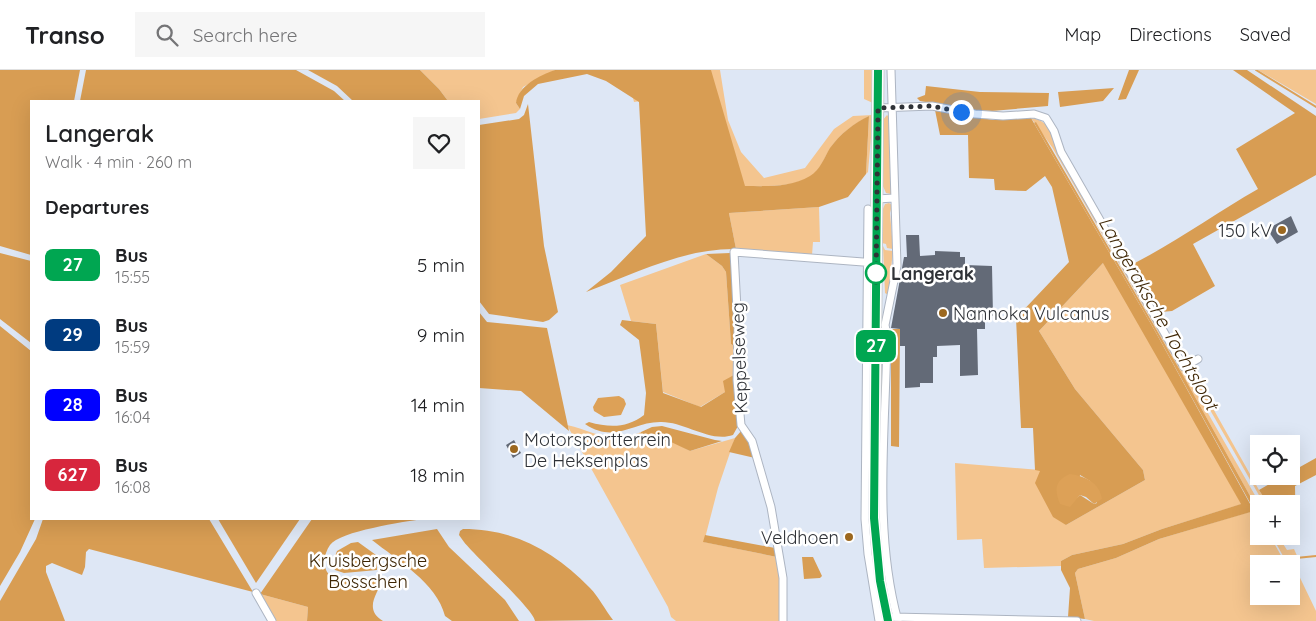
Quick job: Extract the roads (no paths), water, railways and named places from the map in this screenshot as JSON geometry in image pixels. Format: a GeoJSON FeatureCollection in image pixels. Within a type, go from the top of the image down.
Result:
{"type":"FeatureCollection","features":[{"type":"Feature","properties":{"kind":"main road"},"geometry":{"type":"LineString","coordinates":[[878,70],[877,199],[872,263],[874,518],[871,545],[890,619]]}},
{"type":"Feature","properties":{"kind":"street"},"geometry":{"type":"LineString","coordinates":[[891,70],[896,266],[886,325],[884,520],[890,619],[1077,621]]}},
{"type":"Feature","properties":{"kind":"street"},"geometry":{"type":"LineString","coordinates":[[878,108],[892,109],[932,106],[975,114],[1003,116],[1034,114],[1046,118],[1054,131],[1062,152],[1184,367],[1198,359]]}},
{"type":"Feature","properties":{"kind":"street"},"geometry":{"type":"LineString","coordinates":[[877,199],[894,198]]}},
{"type":"Feature","properties":{"kind":"street"},"geometry":{"type":"LineString","coordinates":[[868,209],[872,263]]}},
{"type":"Feature","properties":{"kind":"street","name":"Keppelseweg"},"geometry":{"type":"LineString","coordinates":[[783,621],[783,578],[771,507],[752,441],[741,425],[736,380],[738,328],[734,252],[872,263]]}},
{"type":"Feature","properties":{"kind":"street"},"geometry":{"type":"LineString","coordinates":[[256,593],[272,621]]}},
{"type":"Feature","properties":{"kind":"waterway"},"geometry":{"type":"LineString","coordinates":[[1256,70],[1316,107]]}},
{"type":"Feature","properties":{"kind":"waterway"},"geometry":{"type":"LineString","coordinates":[[1300,558],[1316,556]]}},
{"type":"Feature","properties":{"kind":"place","name":"150 kV"},"geometry":{"type":"Point","coordinates":[1282,230]}},
{"type":"Feature","properties":{"kind":"place","name":"Langerak"},"geometry":{"type":"Point","coordinates":[876,273]}},
{"type":"Feature","properties":{"kind":"place","name":"Nannoka Vulcanus"},"geometry":{"type":"Point","coordinates":[943,313]}},
{"type":"Feature","properties":{"kind":"place","name":"Motorsportterrein De Heksenplas"},"geometry":{"type":"Point","coordinates":[514,449]}},
{"type":"Feature","properties":{"kind":"place","name":"Veldhoen"},"geometry":{"type":"Point","coordinates":[849,537]}},
{"type":"Feature","properties":{"kind":"water label","name":"Langeraksche Tochtsloot"},"geometry":{"type":"Point","coordinates":[1159,313]}},
{"type":"Feature","properties":{"kind":"park label","name":"Kruisbergsche Bosschen"},"geometry":{"type":"Point","coordinates":[368,570]}}]}
